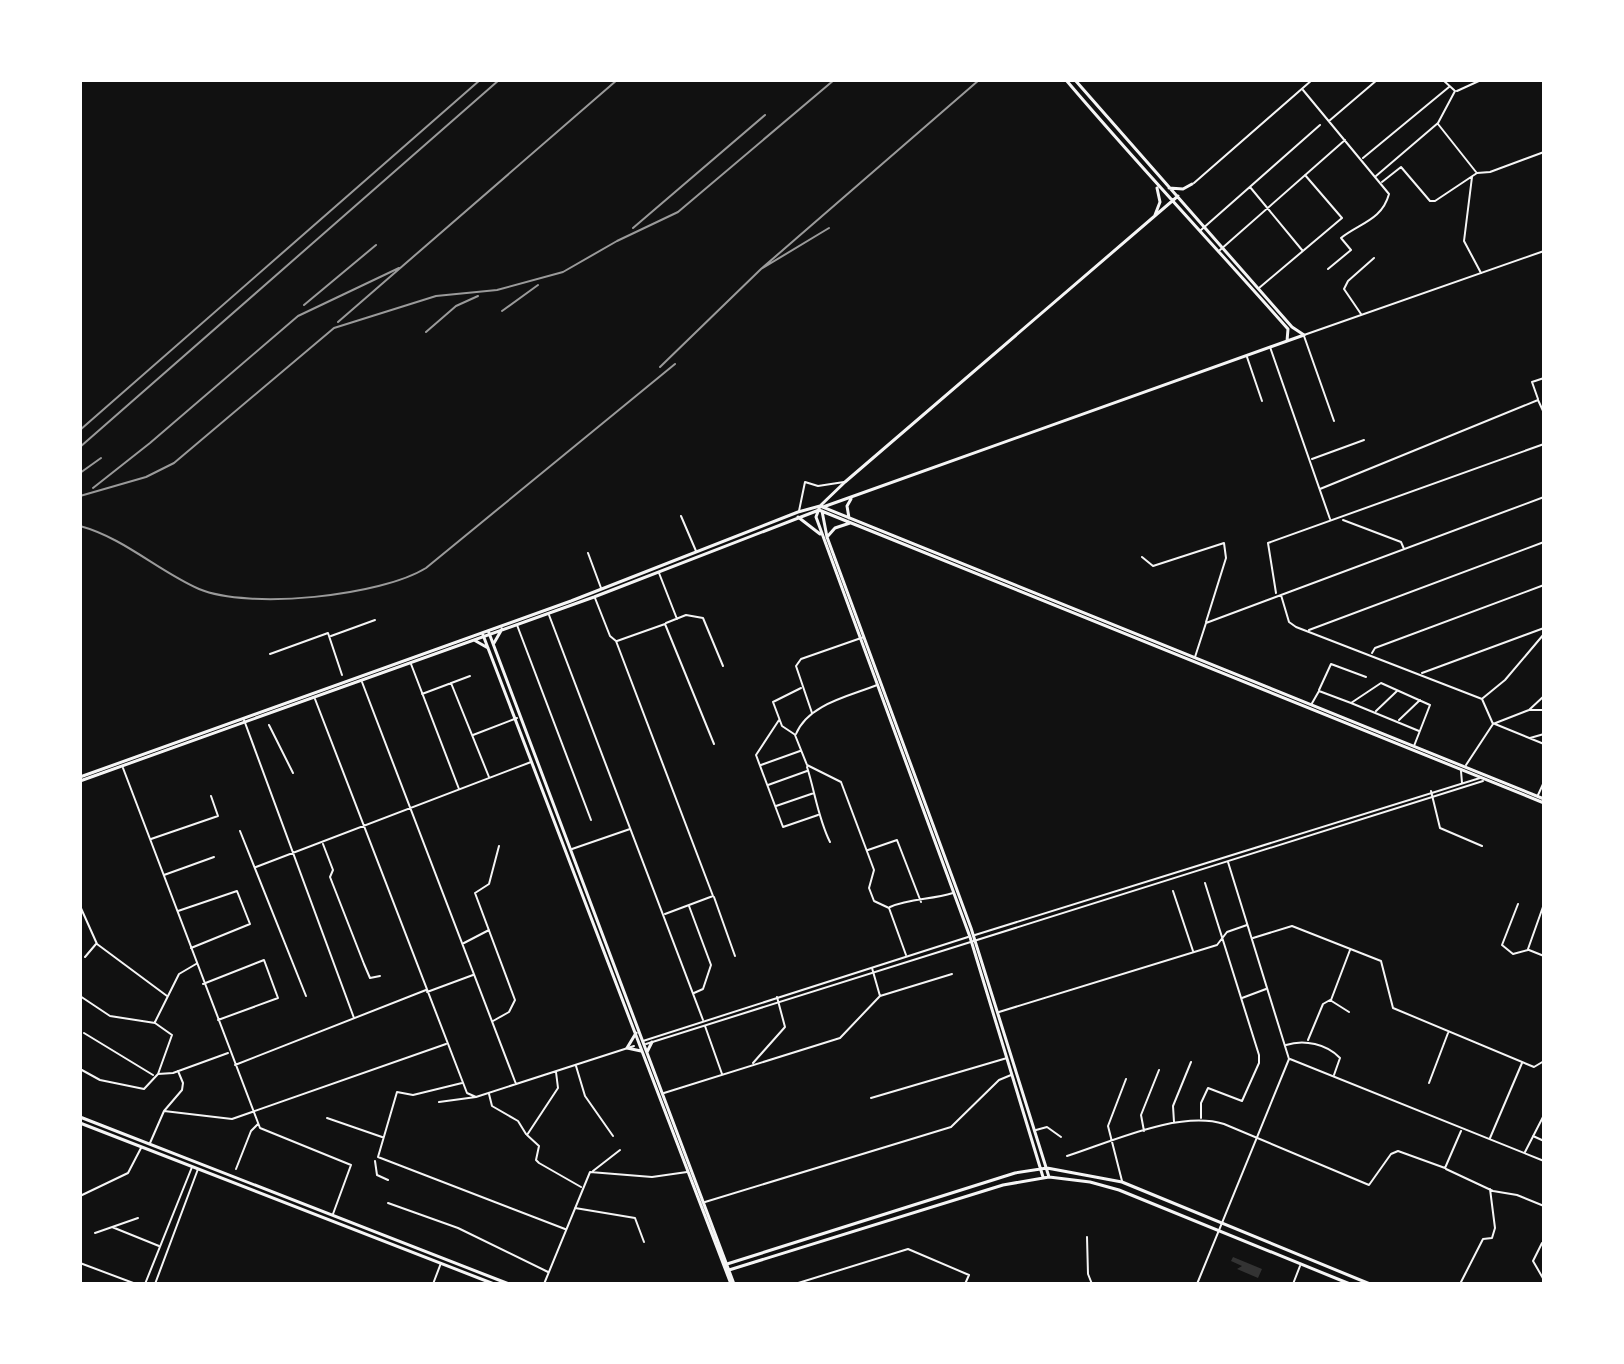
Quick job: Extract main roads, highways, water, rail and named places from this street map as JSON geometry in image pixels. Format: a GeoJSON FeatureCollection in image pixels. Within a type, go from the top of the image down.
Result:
{"type":"FeatureCollection","features":[{"type":"Feature","properties":{"kind":"main road"},"geometry":{"type":"LineString","coordinates":[[1066,80],[1157,188],[1176,198]]}},
{"type":"Feature","properties":{"kind":"main road"},"geometry":{"type":"LineString","coordinates":[[410,661],[602,592],[798,514],[823,508],[1304,335],[1290,328],[1075,80]]}},
{"type":"Feature","properties":{"kind":"main road"},"geometry":{"type":"LineString","coordinates":[[1166,186],[1175,190],[1192,184]]}},
{"type":"Feature","properties":{"kind":"main road"},"geometry":{"type":"LineString","coordinates":[[1154,217],[1160,202],[1157,188]]}},
{"type":"Feature","properties":{"kind":"main road"},"geometry":{"type":"LineString","coordinates":[[1043,1177],[1012,1057],[972,938],[825,537],[823,508],[845,482],[1176,198]]}},
{"type":"Feature","properties":{"kind":"main road"},"geometry":{"type":"LineString","coordinates":[[1287,341],[1290,328]]}},
{"type":"Feature","properties":{"kind":"main road"},"geometry":{"type":"LineString","coordinates":[[849,518],[847,506],[853,497]]}},
{"type":"Feature","properties":{"kind":"main road"},"geometry":{"type":"LineString","coordinates":[[823,508],[1194,660]]}},
{"type":"Feature","properties":{"kind":"main road"},"geometry":{"type":"LineString","coordinates":[[823,508],[851,523],[1464,770],[1538,796],[1544,801]]}},
{"type":"Feature","properties":{"kind":"main road"},"geometry":{"type":"LineString","coordinates":[[798,514],[825,537]]}},
{"type":"Feature","properties":{"kind":"main road"},"geometry":{"type":"LineString","coordinates":[[825,537],[835,528],[851,523]]}},
{"type":"Feature","properties":{"kind":"main road"},"geometry":{"type":"LineString","coordinates":[[80,779],[516,622]]}},
{"type":"Feature","properties":{"kind":"main road"},"geometry":{"type":"LineString","coordinates":[[491,648],[502,629]]}},
{"type":"Feature","properties":{"kind":"main road"},"geometry":{"type":"LineString","coordinates":[[485,632],[638,1032],[651,1040],[645,1052],[725,1265]]}},
{"type":"Feature","properties":{"kind":"main road"},"geometry":{"type":"LineString","coordinates":[[470,640],[491,648],[571,850],[732,1284]]}},
{"type":"Feature","properties":{"kind":"main road"},"geometry":{"type":"LineString","coordinates":[[1484,777],[1544,801]]}},
{"type":"Feature","properties":{"kind":"main road"},"geometry":{"type":"LineString","coordinates":[[972,938],[1049,1177]]}},
{"type":"Feature","properties":{"kind":"main road"},"geometry":{"type":"LineString","coordinates":[[638,1032],[627,1048],[645,1052]]}},
{"type":"Feature","properties":{"kind":"main road"},"geometry":{"type":"LineString","coordinates":[[80,1120],[149,1144],[494,1284]]}},
{"type":"Feature","properties":{"kind":"main road"},"geometry":{"type":"LineString","coordinates":[[80,1120],[142,1147],[238,1178],[509,1284]]}},
{"type":"Feature","properties":{"kind":"main road"},"geometry":{"type":"LineString","coordinates":[[725,1265],[1015,1173],[1047,1168],[1122,1182],[1370,1284]]}},
{"type":"Feature","properties":{"kind":"main road"},"geometry":{"type":"LineString","coordinates":[[728,1270],[1003,1185],[1049,1177],[1119,1190],[1350,1284]]}},
{"type":"Feature","properties":{"kind":"railway"},"geometry":{"type":"LineString","coordinates":[[80,430],[480,80]]}},
{"type":"Feature","properties":{"kind":"railway"},"geometry":{"type":"LineString","coordinates":[[80,447],[499,80]]}},
{"type":"Feature","properties":{"kind":"railway"},"geometry":{"type":"LineString","coordinates":[[338,322],[617,80]]}},
{"type":"Feature","properties":{"kind":"railway"},"geometry":{"type":"LineString","coordinates":[[80,496],[146,477],[174,463],[334,328],[436,296],[497,290],[563,272],[617,241],[678,212],[834,80]]}},
{"type":"Feature","properties":{"kind":"railway"},"geometry":{"type":"LineString","coordinates":[[761,269],[979,80]]}},
{"type":"Feature","properties":{"kind":"railway"},"geometry":{"type":"LineString","coordinates":[[633,228],[765,115]]}},
{"type":"Feature","properties":{"kind":"railway"},"geometry":{"type":"LineString","coordinates":[[660,367],[761,269],[829,228]]}},
{"type":"Feature","properties":{"kind":"railway"},"geometry":{"type":"LineString","coordinates":[[304,305],[376,245]]}},
{"type":"Feature","properties":{"kind":"railway"},"geometry":{"type":"LineString","coordinates":[[93,488],[298,316],[399,268]]}},
{"type":"Feature","properties":{"kind":"railway"},"geometry":{"type":"LineString","coordinates":[[502,311],[538,285]]}},
{"type":"Feature","properties":{"kind":"railway"},"geometry":{"type":"LineString","coordinates":[[426,332],[456,306],[478,296]]}},
{"type":"Feature","properties":{"kind":"railway"},"geometry":{"type":"LineString","coordinates":[[80,526],[126,546],[184,582],[221,595],[281,599],[379,586],[426,568],[675,364]]}},
{"type":"Feature","properties":{"kind":"railway"},"geometry":{"type":"LineString","coordinates":[[80,473],[101,458]]}}]}
